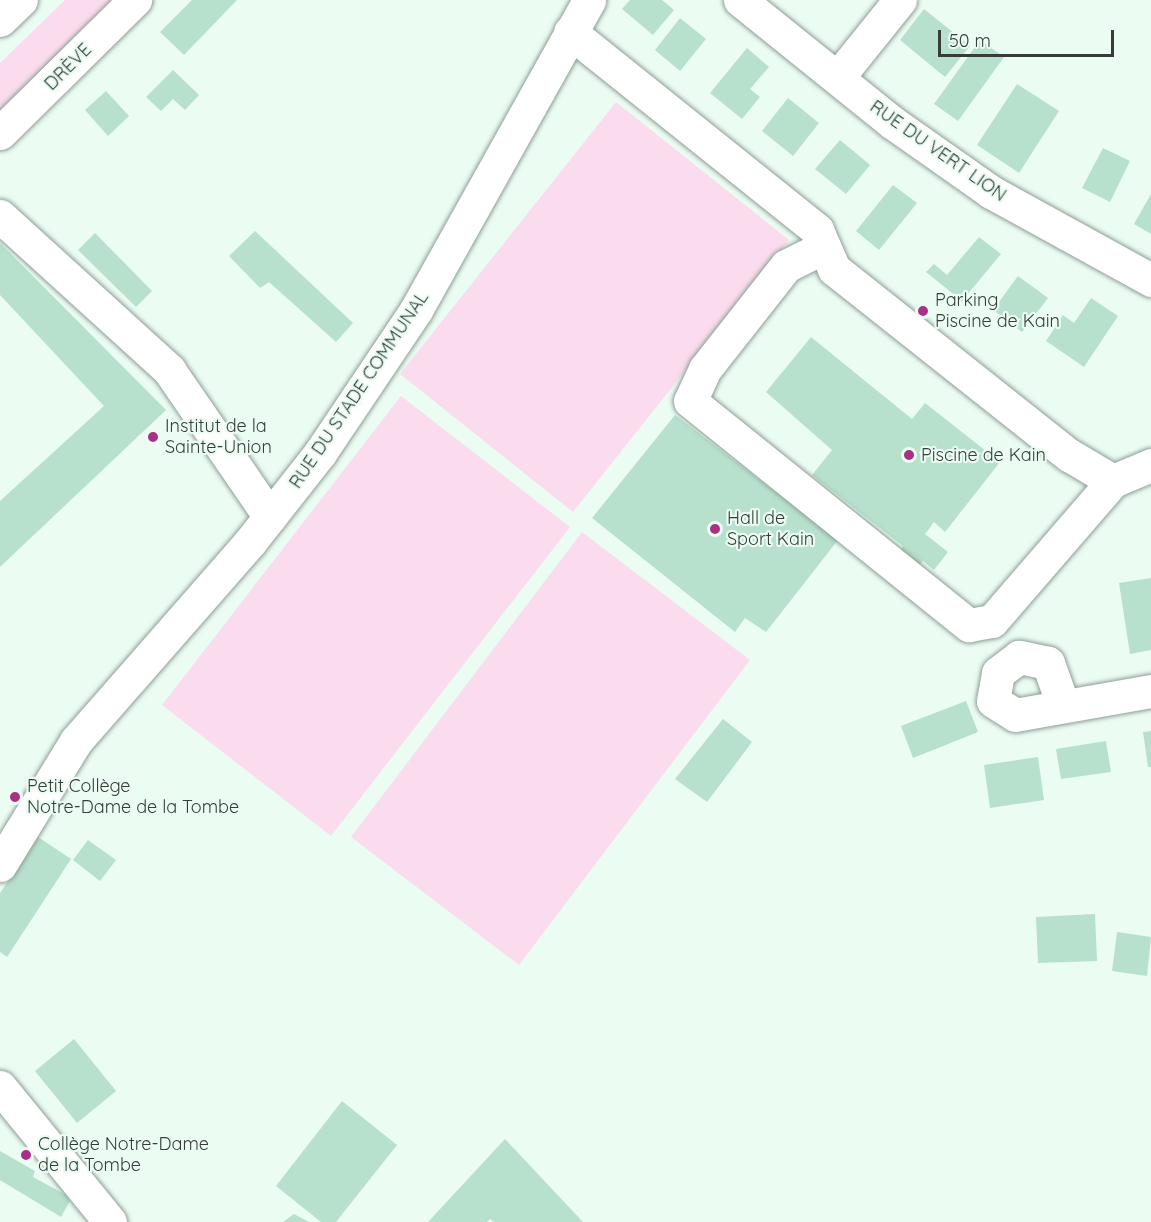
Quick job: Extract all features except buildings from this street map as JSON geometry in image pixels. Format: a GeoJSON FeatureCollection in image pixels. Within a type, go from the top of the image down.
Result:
{"type":"FeatureCollection","features":[{"type":"Feature","properties":{"kind":"street"},"geometry":{"type":"LineString","coordinates":[[0,20],[21,0]]}},
{"type":"Feature","properties":{"kind":"street","name":"DRÈVE"},"geometry":{"type":"LineString","coordinates":[[0,134],[135,0]]}},
{"type":"Feature","properties":{"kind":"street","name":"RUE DU STADE COMMUNAL"},"geometry":{"type":"LineString","coordinates":[[0,865],[76,741],[270,517],[320,453],[416,310],[589,0]]}},
{"type":"Feature","properties":{"kind":"street","name":"RUE DU VERT LION"},"geometry":{"type":"LineString","coordinates":[[740,0],[893,123],[991,192],[1151,280]]}},
{"type":"Feature","properties":{"kind":"street"},"geometry":{"type":"LineString","coordinates":[[838,77],[900,0]]}},
{"type":"Feature","properties":{"kind":"street"},"geometry":{"type":"LineString","coordinates":[[570,32],[820,238],[834,269],[1069,455],[1113,481]]}},
{"type":"Feature","properties":{"kind":"street"},"geometry":{"type":"LineString","coordinates":[[0,216],[169,370],[270,517]]}},
{"type":"Feature","properties":{"kind":"street"},"geometry":{"type":"LineString","coordinates":[[820,238],[786,266],[705,369],[690,401],[969,625],[992,621],[1113,481],[1151,465]]}},
{"type":"Feature","properties":{"kind":"street"},"geometry":{"type":"LineString","coordinates":[[1063,705],[1151,691]]}},
{"type":"Feature","properties":{"kind":"street"},"geometry":{"type":"LineString","coordinates":[[0,1087],[110,1222]]}},
{"type":"Feature","properties":{"kind":"shaded area"},"geometry":{"type":"Polygon","coordinates":[[[65,0],[123,0],[0,117],[0,63],[65,0]]]}},
{"type":"Feature","properties":{"kind":"shaded area"},"geometry":{"type":"Polygon","coordinates":[[[616,102],[789,240],[573,512],[400,374],[616,102]]]}},
{"type":"Feature","properties":{"kind":"shaded area"},"geometry":{"type":"Polygon","coordinates":[[[401,396],[570,527],[331,836],[162,705],[401,396]]]}},
{"type":"Feature","properties":{"kind":"shaded area"},"geometry":{"type":"Polygon","coordinates":[[[582,532],[750,660],[519,965],[351,837],[582,532]]]}},
{"type":"Feature","properties":{"kind":"place","name":"Parking Piscine de Kain"},"geometry":{"type":"Point","coordinates":[923,311]}},
{"type":"Feature","properties":{"kind":"place","name":"Institut de la Sainte-Union"},"geometry":{"type":"Point","coordinates":[153,437]}},
{"type":"Feature","properties":{"kind":"place","name":"Piscine de Kain"},"geometry":{"type":"Point","coordinates":[909,455]}},
{"type":"Feature","properties":{"kind":"place","name":"Hall de Sport Kain"},"geometry":{"type":"Point","coordinates":[715,529]}},
{"type":"Feature","properties":{"kind":"place","name":"Petit Collège Notre-Dame de la Tombe"},"geometry":{"type":"Point","coordinates":[15,797]}},
{"type":"Feature","properties":{"kind":"place","name":"Collège Notre-Dame de la Tombe"},"geometry":{"type":"Point","coordinates":[26,1155]}}]}
